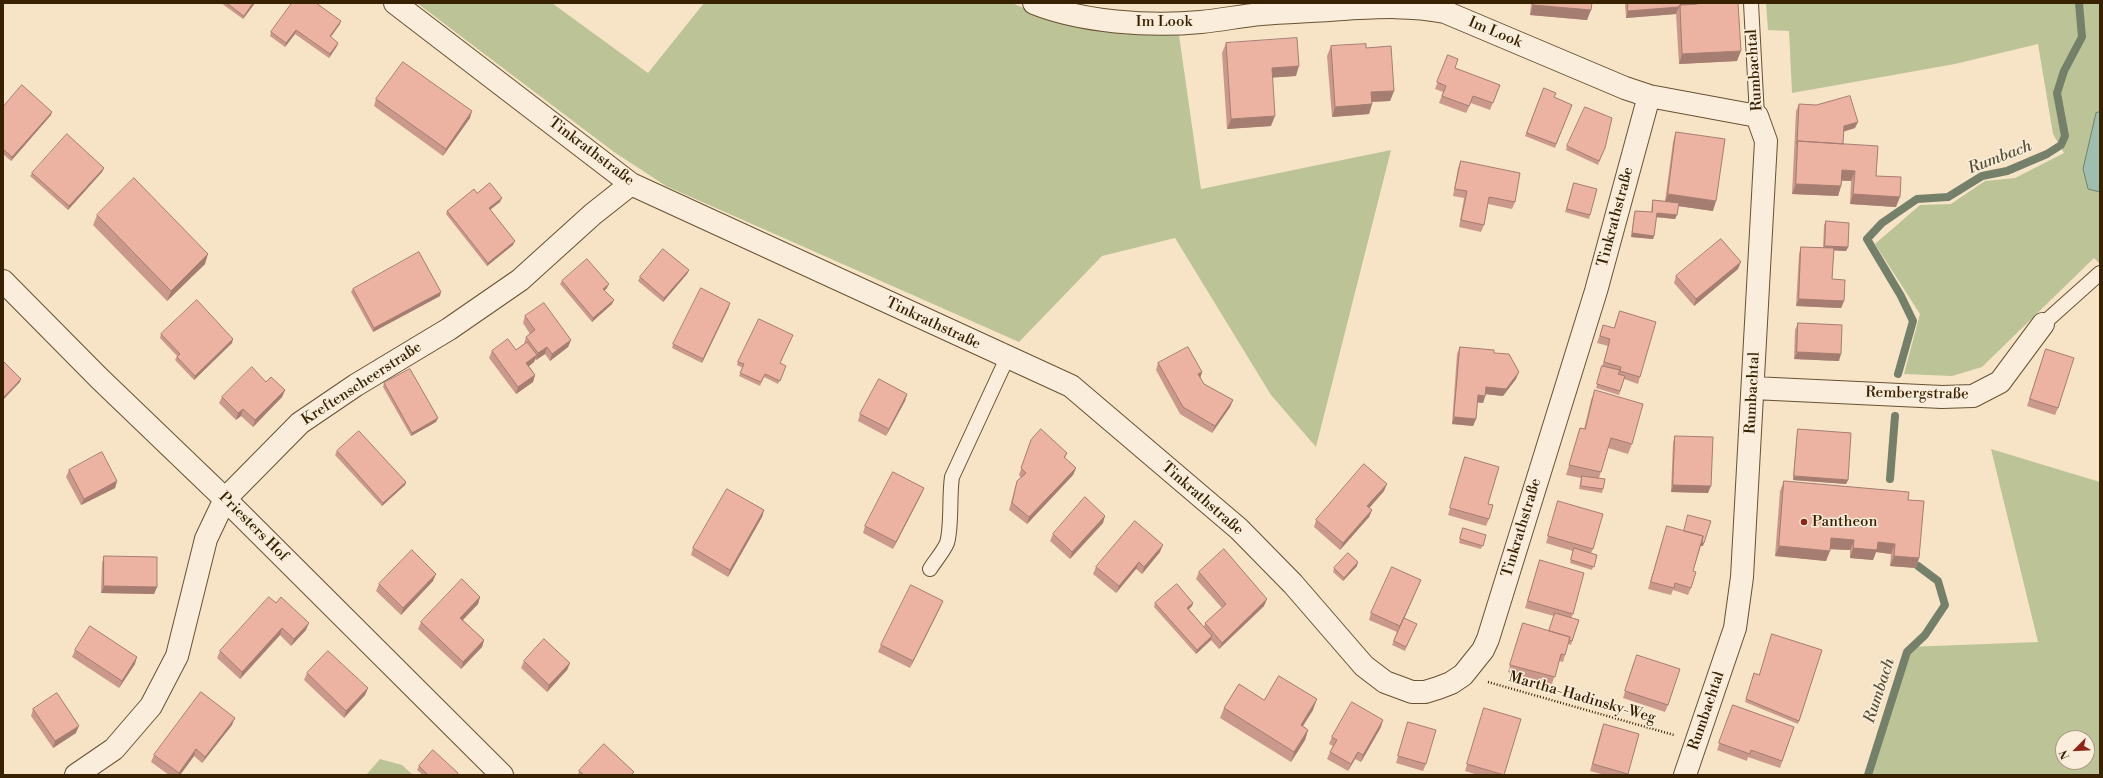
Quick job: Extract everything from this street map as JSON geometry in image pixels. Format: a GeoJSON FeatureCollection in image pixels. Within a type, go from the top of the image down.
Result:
{"type":"FeatureCollection","features":[{"type":"Feature","properties":{"kind":"street","name":"Tinkrathstraße"},"geometry":{"type":"LineString","coordinates":[[395,3],[631,184],[1007,358],[1072,386],[1239,529],[1292,584],[1372,674],[1385,682],[1412,692],[1425,692],[1451,683],[1463,675],[1484,650],[1596,291],[1650,96]]}},
{"type":"Feature","properties":{"kind":"street","name":"Im Look"},"geometry":{"type":"LineString","coordinates":[[1034,3],[1076,16],[1110,21],[1173,23],[1200,22],[1261,14],[1387,7],[1420,7],[1445,12],[1625,88],[1650,96],[1757,116]]}},
{"type":"Feature","properties":{"kind":"street","name":"Rumbachtal"},"geometry":{"type":"LineString","coordinates":[[1685,775],[1735,628],[1742,577],[1766,141],[1757,116]]}},
{"type":"Feature","properties":{"kind":"street","name":"Kreftenscheerstraße"},"geometry":{"type":"LineString","coordinates":[[76,775],[114,748],[151,706],[177,656],[206,539],[225,499],[300,423],[356,385],[449,329],[520,280],[593,214],[631,184]]}},
{"type":"Feature","properties":{"kind":"street","name":"Priesters Hof"},"geometry":{"type":"LineString","coordinates":[[3,280],[99,378],[225,499],[502,775]]}},
{"type":"Feature","properties":{"kind":"street","name":"Rembergstraße"},"geometry":{"type":"LineString","coordinates":[[1753,388],[1942,397],[1973,396],[2000,382],[2043,324]]}},
{"type":"Feature","properties":{"kind":"lane","name":"Rumbachtal"},"geometry":{"type":"LineString","coordinates":[[1751,3],[1757,116]]}},
{"type":"Feature","properties":{"kind":"lane","name":"Rembergstraße"},"geometry":{"type":"LineString","coordinates":[[2043,324],[2100,273]]}},
{"type":"Feature","properties":{"kind":"lane"},"geometry":{"type":"LineString","coordinates":[[930,569],[946,543],[950,528],[950,493],[952,478],[1007,358]]}},
{"type":"Feature","properties":{"kind":"path","name":"Martha-Hadinsky-Weg"},"geometry":{"type":"LineString","coordinates":[[1463,675],[1695,742]]}},
{"type":"Feature","properties":{"kind":"shaded area"},"geometry":{"type":"Polygon","coordinates":[[[417,3],[552,3],[648,73],[704,3],[1012,3],[1053,21],[1178,28],[1201,189],[1391,150],[1316,447],[1271,395],[1175,238],[1102,256],[1019,342],[666,186],[614,152],[417,3]]]}},
{"type":"Feature","properties":{"kind":"shaded area"},"geometry":{"type":"Polygon","coordinates":[[[1766,3],[2100,3],[2100,112],[2096,113],[2088,188],[2100,192],[2100,264],[2094,258],[1982,367],[1952,376],[1904,374],[1920,314],[1875,244],[1920,205],[1951,204],[1985,181],[2015,178],[2064,153],[2053,134],[2038,44],[1955,64],[1792,93],[1789,31],[1768,30],[1766,3]]]}},
{"type":"Feature","properties":{"kind":"shaded area"},"geometry":{"type":"Polygon","coordinates":[[[2100,112],[2100,192],[2088,189],[2083,169],[2096,113],[2100,112]]]}},
{"type":"Feature","properties":{"kind":"shaded area"},"geometry":{"type":"Polygon","coordinates":[[[1991,449],[2100,482],[2100,775],[1867,775],[1907,647],[2038,642],[1991,449]]]}},
{"type":"Feature","properties":{"kind":"shaded area"},"geometry":{"type":"Polygon","coordinates":[[[380,759],[402,765],[413,775],[366,775],[380,759]]]}},
{"type":"Feature","properties":{"kind":"building"},"geometry":{"type":"Polygon","coordinates":[[[227,3],[253,3],[244,16],[227,3]]]}},
{"type":"Feature","properties":{"kind":"building"},"geometry":{"type":"Polygon","coordinates":[[[292,3],[316,3],[341,21],[330,36],[338,43],[330,54],[296,30],[286,43],[271,32],[292,3]]]}},
{"type":"Feature","properties":{"kind":"building"},"geometry":{"type":"Polygon","coordinates":[[[1534,3],[1592,3],[1591,10],[1533,5],[1534,3]]]}},
{"type":"Feature","properties":{"kind":"building"},"geometry":{"type":"Polygon","coordinates":[[[1628,3],[1697,3],[1697,4],[1628,11],[1628,3]]]}},
{"type":"Feature","properties":{"kind":"building"},"geometry":{"type":"Polygon","coordinates":[[[1738,3],[1741,51],[1682,54],[1680,5],[1738,3]]]}},
{"type":"Feature","properties":{"kind":"building"},"geometry":{"type":"Polygon","coordinates":[[[1297,38],[1299,66],[1272,68],[1275,116],[1231,119],[1226,43],[1297,38]]]}},
{"type":"Feature","properties":{"kind":"building"},"geometry":{"type":"Polygon","coordinates":[[[1366,44],[1366,48],[1391,46],[1394,91],[1371,92],[1372,104],[1335,107],[1331,46],[1366,44]]]}},
{"type":"Feature","properties":{"kind":"building"},"geometry":{"type":"Polygon","coordinates":[[[1448,55],[1458,59],[1455,68],[1500,85],[1493,103],[1473,96],[1469,106],[1442,96],[1446,86],[1437,82],[1448,55]]]}},
{"type":"Feature","properties":{"kind":"building"},"geometry":{"type":"Polygon","coordinates":[[[403,62],[472,111],[446,149],[376,99],[403,62]]]}},
{"type":"Feature","properties":{"kind":"building"},"geometry":{"type":"Polygon","coordinates":[[[22,85],[52,112],[12,157],[3,149],[3,107],[22,85]]]}},
{"type":"Feature","properties":{"kind":"building"},"geometry":{"type":"Polygon","coordinates":[[[1544,88],[1556,93],[1554,97],[1572,105],[1556,144],[1527,133],[1544,88]]]}},
{"type":"Feature","properties":{"kind":"building"},"geometry":{"type":"Polygon","coordinates":[[[1850,96],[1858,122],[1844,126],[1843,144],[1798,141],[1797,144],[1799,104],[1816,105],[1850,96]]]}},
{"type":"Feature","properties":{"kind":"building"},"geometry":{"type":"Polygon","coordinates":[[[1585,107],[1612,118],[1605,148],[1599,161],[1567,146],[1585,107]]]}},
{"type":"Feature","properties":{"kind":"building"},"geometry":{"type":"Polygon","coordinates":[[[1676,132],[1725,139],[1716,201],[1668,194],[1676,132]]]}},
{"type":"Feature","properties":{"kind":"building"},"geometry":{"type":"Polygon","coordinates":[[[67,134],[104,168],[69,206],[32,173],[67,134]]]}},
{"type":"Feature","properties":{"kind":"building"},"geometry":{"type":"Polygon","coordinates":[[[1798,141],[1878,146],[1876,176],[1901,177],[1900,197],[1853,194],[1855,171],[1842,170],[1841,186],[1796,184],[1798,141]]]}},
{"type":"Feature","properties":{"kind":"building"},"geometry":{"type":"Polygon","coordinates":[[[1461,161],[1520,173],[1515,202],[1489,197],[1484,225],[1461,220],[1467,191],[1455,189],[1461,161]]]}},
{"type":"Feature","properties":{"kind":"building"},"geometry":{"type":"Polygon","coordinates":[[[134,178],[208,254],[171,291],[97,215],[134,178]]]}},
{"type":"Feature","properties":{"kind":"building"},"geometry":{"type":"Polygon","coordinates":[[[490,183],[502,198],[489,208],[515,241],[488,263],[447,211],[474,189],[477,193],[490,183]]]}},
{"type":"Feature","properties":{"kind":"building"},"geometry":{"type":"Polygon","coordinates":[[[1574,183],[1597,189],[1590,215],[1567,209],[1574,183]]]}},
{"type":"Feature","properties":{"kind":"building"},"geometry":{"type":"Polygon","coordinates":[[[1653,200],[1679,203],[1677,215],[1657,213],[1654,236],[1632,233],[1635,211],[1652,212],[1653,200]]]}},
{"type":"Feature","properties":{"kind":"building"},"geometry":{"type":"Polygon","coordinates":[[[1826,221],[1849,223],[1848,247],[1825,246],[1826,221]]]}},
{"type":"Feature","properties":{"kind":"building"},"geometry":{"type":"Polygon","coordinates":[[[1721,239],[1741,262],[1696,299],[1676,276],[1721,239]]]}},
{"type":"Feature","properties":{"kind":"building"},"geometry":{"type":"Polygon","coordinates":[[[1801,247],[1834,248],[1832,279],[1845,280],[1844,301],[1799,299],[1801,247]]]}},
{"type":"Feature","properties":{"kind":"building"},"geometry":{"type":"Polygon","coordinates":[[[663,249],[689,270],[664,298],[640,277],[663,249]]]}},
{"type":"Feature","properties":{"kind":"building"},"geometry":{"type":"Polygon","coordinates":[[[419,252],[441,292],[374,328],[353,289],[419,252]]]}},
{"type":"Feature","properties":{"kind":"building"},"geometry":{"type":"Polygon","coordinates":[[[587,259],[609,284],[603,289],[614,300],[593,318],[562,281],[587,259]]]}},
{"type":"Feature","properties":{"kind":"building"},"geometry":{"type":"Polygon","coordinates":[[[701,288],[730,303],[703,359],[673,344],[701,288]]]}},
{"type":"Feature","properties":{"kind":"building"},"geometry":{"type":"Polygon","coordinates":[[[197,300],[233,339],[195,376],[177,357],[180,354],[161,334],[197,300]]]}},
{"type":"Feature","properties":{"kind":"building"},"geometry":{"type":"Polygon","coordinates":[[[544,303],[571,340],[552,354],[547,347],[538,353],[526,337],[535,330],[525,316],[544,303]]]}},
{"type":"Feature","properties":{"kind":"building"},"geometry":{"type":"Polygon","coordinates":[[[1620,311],[1656,322],[1640,377],[1620,371],[1621,367],[1604,362],[1610,339],[1600,336],[1603,325],[1614,328],[1620,311]]]}},
{"type":"Feature","properties":{"kind":"building"},"geometry":{"type":"Polygon","coordinates":[[[759,319],[793,335],[780,363],[786,366],[780,381],[765,374],[761,382],[740,373],[744,364],[738,362],[759,319]]]}},
{"type":"Feature","properties":{"kind":"building"},"geometry":{"type":"Polygon","coordinates":[[[1798,323],[1842,325],[1841,354],[1797,352],[1798,323]]]}},
{"type":"Feature","properties":{"kind":"building"},"geometry":{"type":"Polygon","coordinates":[[[508,339],[516,350],[527,342],[537,355],[526,363],[535,375],[518,387],[492,351],[508,339]]]}},
{"type":"Feature","properties":{"kind":"building"},"geometry":{"type":"Polygon","coordinates":[[[1188,347],[1202,372],[1198,374],[1204,384],[1233,400],[1215,426],[1183,407],[1158,363],[1188,347]]]}},
{"type":"Feature","properties":{"kind":"building"},"geometry":{"type":"Polygon","coordinates":[[[1460,347],[1494,350],[1494,353],[1509,354],[1519,372],[1506,389],[1486,387],[1485,396],[1478,395],[1476,419],[1454,417],[1460,347]]]}},
{"type":"Feature","properties":{"kind":"building"},"geometry":{"type":"Polygon","coordinates":[[[2046,349],[2074,358],[2058,408],[2030,399],[2046,349]]]}},
{"type":"Feature","properties":{"kind":"building"},"geometry":{"type":"Polygon","coordinates":[[[3,361],[21,379],[3,398],[3,361]]]}},
{"type":"Feature","properties":{"kind":"building"},"geometry":{"type":"Polygon","coordinates":[[[1602,366],[1620,370],[1618,374],[1625,376],[1620,391],[1597,384],[1602,366]]]}},
{"type":"Feature","properties":{"kind":"building"},"geometry":{"type":"Polygon","coordinates":[[[252,367],[266,382],[271,377],[285,390],[255,420],[243,409],[238,413],[222,397],[252,367]]]}},
{"type":"Feature","properties":{"kind":"building"},"geometry":{"type":"Polygon","coordinates":[[[410,369],[438,418],[412,433],[384,383],[410,369]]]}},
{"type":"Feature","properties":{"kind":"building"},"geometry":{"type":"Polygon","coordinates":[[[879,379],[907,394],[889,429],[860,414],[879,379]]]}},
{"type":"Feature","properties":{"kind":"building"},"geometry":{"type":"Polygon","coordinates":[[[1595,390],[1643,404],[1632,444],[1611,438],[1601,472],[1569,465],[1580,428],[1585,429],[1595,390]]]}},
{"type":"Feature","properties":{"kind":"building"},"geometry":{"type":"Polygon","coordinates":[[[1041,429],[1067,453],[1064,457],[1076,468],[1029,517],[1012,503],[1017,481],[1026,473],[1021,468],[1031,440],[1041,429]]]}},
{"type":"Feature","properties":{"kind":"building"},"geometry":{"type":"Polygon","coordinates":[[[1798,429],[1851,433],[1848,480],[1794,476],[1798,429]]]}},
{"type":"Feature","properties":{"kind":"building"},"geometry":{"type":"Polygon","coordinates":[[[359,431],[406,482],[383,503],[337,451],[359,431]]]}},
{"type":"Feature","properties":{"kind":"building"},"geometry":{"type":"Polygon","coordinates":[[[1675,436],[1713,437],[1711,486],[1673,485],[1675,436]]]}},
{"type":"Feature","properties":{"kind":"building"},"geometry":{"type":"Polygon","coordinates":[[[102,452],[117,481],[84,499],[69,470],[102,452]]]}},
{"type":"Feature","properties":{"kind":"building"},"geometry":{"type":"Polygon","coordinates":[[[1465,457],[1499,467],[1488,504],[1493,505],[1489,519],[1450,508],[1465,457]]]}},
{"type":"Feature","properties":{"kind":"building"},"geometry":{"type":"Polygon","coordinates":[[[1364,464],[1387,484],[1367,506],[1372,510],[1343,543],[1316,520],[1364,464]]]}},
{"type":"Feature","properties":{"kind":"building"},"geometry":{"type":"Polygon","coordinates":[[[893,472],[924,488],[896,542],[865,526],[893,472]]]}},
{"type":"Feature","properties":{"kind":"building"},"geometry":{"type":"Polygon","coordinates":[[[1582,476],[1605,479],[1603,489],[1581,486],[1582,476]]]}},
{"type":"Feature","properties":{"kind":"building"},"geometry":{"type":"Polygon","coordinates":[[[1784,481],[1909,492],[1908,500],[1924,501],[1919,558],[1894,556],[1895,544],[1878,542],[1877,550],[1853,548],[1854,540],[1831,538],[1830,551],[1779,546],[1784,481]]]}},
{"type":"Feature","properties":{"kind":"building"},"geometry":{"type":"Polygon","coordinates":[[[727,489],[764,510],[730,570],[693,548],[727,489]]]}},
{"type":"Feature","properties":{"kind":"building"},"geometry":{"type":"Polygon","coordinates":[[[1085,497],[1105,516],[1072,552],[1053,534],[1085,497]]]}},
{"type":"Feature","properties":{"kind":"building"},"geometry":{"type":"Polygon","coordinates":[[[1558,501],[1603,514],[1593,549],[1548,536],[1558,501]]]}},
{"type":"Feature","properties":{"kind":"building"},"geometry":{"type":"Polygon","coordinates":[[[1688,515],[1711,521],[1704,543],[1702,542],[1703,536],[1684,531],[1688,515]]]}},
{"type":"Feature","properties":{"kind":"building"},"geometry":{"type":"Polygon","coordinates":[[[1135,521],[1163,545],[1144,567],[1139,562],[1119,586],[1096,567],[1135,521]]]}},
{"type":"Feature","properties":{"kind":"building"},"geometry":{"type":"Polygon","coordinates":[[[1667,526],[1703,536],[1693,571],[1696,572],[1691,588],[1675,583],[1674,588],[1651,582],[1667,526]]]}},
{"type":"Feature","properties":{"kind":"building"},"geometry":{"type":"Polygon","coordinates":[[[1463,528],[1486,535],[1483,546],[1460,539],[1463,528]]]}},
{"type":"Feature","properties":{"kind":"building"},"geometry":{"type":"Polygon","coordinates":[[[1574,548],[1597,555],[1594,567],[1571,560],[1574,548]]]}},
{"type":"Feature","properties":{"kind":"building"},"geometry":{"type":"Polygon","coordinates":[[[1224,549],[1267,599],[1222,643],[1205,623],[1226,604],[1199,572],[1224,549]]]}},
{"type":"Feature","properties":{"kind":"building"},"geometry":{"type":"Polygon","coordinates":[[[412,550],[436,574],[403,608],[379,584],[412,550]]]}},
{"type":"Feature","properties":{"kind":"building"},"geometry":{"type":"Polygon","coordinates":[[[1348,553],[1358,562],[1344,578],[1334,568],[1348,553]]]}},
{"type":"Feature","properties":{"kind":"building"},"geometry":{"type":"Polygon","coordinates":[[[104,556],[157,557],[157,587],[104,586],[104,556]]]}},
{"type":"Feature","properties":{"kind":"building"},"geometry":{"type":"Polygon","coordinates":[[[1540,560],[1584,573],[1573,614],[1528,601],[1540,560]]]}},
{"type":"Feature","properties":{"kind":"building"},"geometry":{"type":"Polygon","coordinates":[[[1392,567],[1421,580],[1400,626],[1371,613],[1392,567]]]}},
{"type":"Feature","properties":{"kind":"building"},"geometry":{"type":"Polygon","coordinates":[[[462,579],[480,597],[460,618],[484,640],[463,662],[421,622],[462,579]]]}},
{"type":"Feature","properties":{"kind":"building"},"geometry":{"type":"Polygon","coordinates":[[[1177,584],[1193,603],[1187,608],[1212,636],[1197,650],[1155,603],[1177,584]]]}},
{"type":"Feature","properties":{"kind":"building"},"geometry":{"type":"Polygon","coordinates":[[[911,585],[943,601],[913,661],[881,645],[911,585]]]}},
{"type":"Feature","properties":{"kind":"building"},"geometry":{"type":"Polygon","coordinates":[[[269,597],[276,603],[281,597],[309,623],[294,639],[282,628],[242,672],[220,651],[269,597]]]}},
{"type":"Feature","properties":{"kind":"building"},"geometry":{"type":"Polygon","coordinates":[[[1555,613],[1579,620],[1572,641],[1569,640],[1570,637],[1549,631],[1555,613]]]}},
{"type":"Feature","properties":{"kind":"building"},"geometry":{"type":"Polygon","coordinates":[[[1404,618],[1417,624],[1406,647],[1394,641],[1404,618]]]}},
{"type":"Feature","properties":{"kind":"building"},"geometry":{"type":"Polygon","coordinates":[[[1523,623],[1570,637],[1565,655],[1561,654],[1555,677],[1510,665],[1523,623]]]}},
{"type":"Feature","properties":{"kind":"building"},"geometry":{"type":"Polygon","coordinates":[[[90,626],[137,657],[122,681],[75,650],[90,626]]]}},
{"type":"Feature","properties":{"kind":"building"},"geometry":{"type":"Polygon","coordinates":[[[1772,634],[1822,650],[1799,721],[1746,699],[1754,673],[1759,675],[1772,634]]]}},
{"type":"Feature","properties":{"kind":"building"},"geometry":{"type":"Polygon","coordinates":[[[544,639],[570,663],[549,685],[524,661],[544,639]]]}},
{"type":"Feature","properties":{"kind":"building"},"geometry":{"type":"Polygon","coordinates":[[[328,651],[368,688],[346,711],[307,673],[328,651]]]}},
{"type":"Feature","properties":{"kind":"building"},"geometry":{"type":"Polygon","coordinates":[[[1637,655],[1680,669],[1668,705],[1625,691],[1637,655]]]}},
{"type":"Feature","properties":{"kind":"building"},"geometry":{"type":"Polygon","coordinates":[[[1279,676],[1317,699],[1301,725],[1308,730],[1294,752],[1224,708],[1239,684],[1264,700],[1279,676]]]}},
{"type":"Feature","properties":{"kind":"building"},"geometry":{"type":"Polygon","coordinates":[[[201,692],[235,718],[205,757],[196,749],[179,773],[154,755],[201,692]]]}},
{"type":"Feature","properties":{"kind":"building"},"geometry":{"type":"Polygon","coordinates":[[[57,693],[79,726],[55,741],[33,709],[57,693]]]}},
{"type":"Feature","properties":{"kind":"building"},"geometry":{"type":"Polygon","coordinates":[[[1352,702],[1383,720],[1363,755],[1358,752],[1351,764],[1330,752],[1337,740],[1332,737],[1352,702]]]}},
{"type":"Feature","properties":{"kind":"building"},"geometry":{"type":"Polygon","coordinates":[[[1733,705],[1794,727],[1782,761],[1751,750],[1750,754],[1719,743],[1733,705]]]}},
{"type":"Feature","properties":{"kind":"building"},"geometry":{"type":"Polygon","coordinates":[[[1484,708],[1521,719],[1504,775],[1467,764],[1484,708]]]}},
{"type":"Feature","properties":{"kind":"building"},"geometry":{"type":"Polygon","coordinates":[[[1408,722],[1436,730],[1426,764],[1398,756],[1408,722]]]}},
{"type":"Feature","properties":{"kind":"building"},"geometry":{"type":"Polygon","coordinates":[[[1604,724],[1639,734],[1628,774],[1593,764],[1604,724]]]}},
{"type":"Feature","properties":{"kind":"building"},"geometry":{"type":"Polygon","coordinates":[[[604,744],[634,772],[631,775],[584,775],[579,771],[604,744]]]}},
{"type":"Feature","properties":{"kind":"building"},"geometry":{"type":"Polygon","coordinates":[[[433,750],[458,773],[457,775],[428,775],[419,766],[433,750]]]}},
{"type":"Feature","properties":{"kind":"waterway","name":"Rumbach"},"geometry":{"type":"LineString","coordinates":[[1898,374],[1913,321],[1901,296],[1867,239],[1882,223],[1917,199],[1948,197],[1982,176],[2007,171],[2047,154],[2061,145],[2065,136],[2057,93],[2064,71],[2082,37],[2079,3]]}},
{"type":"Feature","properties":{"kind":"waterway","name":"Rumbach"},"geometry":{"type":"LineString","coordinates":[[1890,479],[1895,416]]}},
{"type":"Feature","properties":{"kind":"waterway","name":"Rumbach"},"geometry":{"type":"LineString","coordinates":[[1868,775],[1907,652],[1925,635],[1945,605],[1938,581],[1918,566]]}},
{"type":"Feature","properties":{"kind":"place","name":"Pantheon"},"geometry":{"type":"Point","coordinates":[1804,522]}}]}
